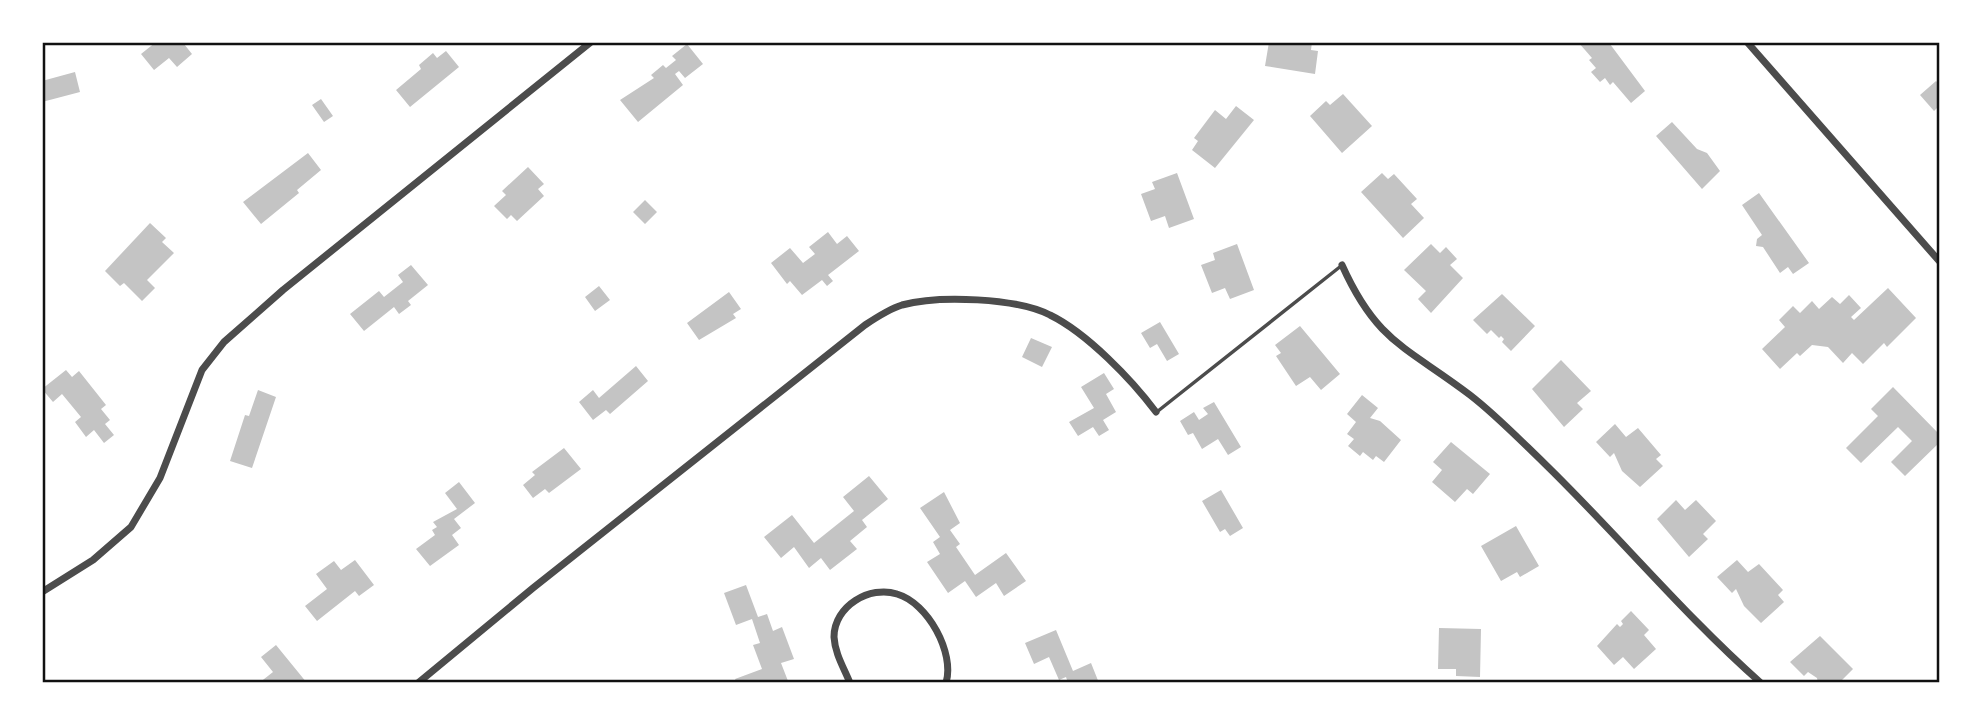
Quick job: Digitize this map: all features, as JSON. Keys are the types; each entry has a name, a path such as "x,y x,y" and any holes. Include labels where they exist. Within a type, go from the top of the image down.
{"street":[{"path":"42,592 93,561 131,527 160,478 202,370 224,342 283,290 591,42"},
{"path":"1747,42 1940,262"},
{"path":"1342,265 1353,290 1382,332 1473,398 1540,459 1761,683"},
{"path":"418,683 533,587 854,334 894,308 929,301 965,301 1016,305 1048,314 1078,335 1135,386 1156,412"},
{"path":"849,683 835,647 838,620 854,601 870,594 887,592 903,596 924,615 946,651 949,668 946,683"}],"lane":[{"path":"1156,412 1342,265"}],"building":[{"path":"156,42 186,42 184,44 192,54 177,67 169,58 154,70 141,54"},
{"path":"1269,42 1312,42 1311,50 1318,51 1315,74 1265,66"},
{"path":"1578,42 1610,44 1645,91 1631,103 1613,82 1610,85 1605,78 1600,82 1591,72 1596,68 1589,60 1592,58"},
{"path":"687,44 703,64 685,78 679,71 675,74 683,85 638,122 620,100 654,78 651,75 663,65 666,68 676,60 672,56"},
{"path":"446,51 459,67 410,107 396,90 421,69 419,65 433,53 437,58"},
{"path":"75,72 80,92 42,102 42,81"},
{"path":"1936,81 1940,85 1940,105 1934,111 1920,95"},
{"path":"1343,94 1372,126 1342,153 1310,116 1326,101 1330,105"},
{"path":"321,99 333,116 324,122 312,105"},
{"path":"1236,106 1254,120 1215,168 1192,150 1198,141 1194,138 1215,110 1226,119"},
{"path":"1672,122 1697,149 1707,153 1720,171 1702,189 1656,136"},
{"path":"308,153 321,170 297,190 299,193 261,224 243,202"},
{"path":"528,167 544,184 538,189 544,196 517,221 511,215 507,219 494,206 506,195 502,191"},
{"path":"1177,173 1194,219 1169,228 1165,216 1151,221 1141,194 1155,189 1152,182"},
{"path":"1382,173 1388,179 1394,174 1417,199 1411,204 1424,218 1403,238 1361,192"},
{"path":"1759,193 1809,263 1793,274 1788,267 1780,273 1763,247 1756,246 1757,239 1762,235 1742,205"},
{"path":"645,200 657,212 645,224 633,212"},
{"path":"150,223 166,238 162,242 174,253 147,280 155,288 142,301 124,283 120,286 105,271"},
{"path":"828,232 837,244 847,236 859,251 828,275 833,281 827,286 822,280 802,295 790,281 787,284 771,263 790,248 803,263 815,254 809,247"},
{"path":"1237,244 1254,290 1230,299 1225,288 1212,293 1201,265 1215,260 1213,253"},
{"path":"1431,244 1440,253 1446,247 1457,259 1450,265 1463,278 1431,313 1418,299 1426,291 1404,270"},
{"path":"411,265 428,285 408,301 411,305 399,314 394,307 364,331 350,314 379,291 384,297 403,282 398,275"},
{"path":"599,286 610,300 595,311 585,297"},
{"path":"1888,288 1916,318 1887,347 1884,343 1863,364 1852,353 1843,363 1828,347 1812,345 1800,356 1797,353 1780,369 1762,349 1785,327 1779,320 1793,306 1800,313 1812,301 1819,309 1832,297 1840,304 1849,295 1861,308 1851,317 1854,320"},
{"path":"729,292 741,309 733,314 736,318 699,340 687,323"},
{"path":"1502,294 1535,326 1511,351 1502,342 1504,339 1501,336 1499,338 1491,330 1487,334 1473,320"},
{"path":"1160,322 1179,354 1167,361 1157,344 1150,348 1141,333"},
{"path":"1300,326 1340,374 1321,390 1310,377 1296,386 1276,356 1281,353 1275,345"},
{"path":"1031,338 1052,347 1042,367 1022,357"},
{"path":"1561,360 1591,391 1577,403 1583,409 1564,427 1532,389"},
{"path":"636,366 648,381 610,414 606,410 593,420 579,402 593,390 599,398"},
{"path":"66,370 72,377 79,371 106,405 101,409 110,420 105,424 114,435 104,443 94,430 86,437 75,422 81,417 62,394 53,402 42,389"},
{"path":"1104,373 1114,389 1106,394 1116,412 1103,420 1109,430 1099,436 1093,427 1078,436 1069,422 1094,408 1081,387"},
{"path":"1893,387 1940,435 1940,442 1905,476 1891,462 1912,441 1898,427 1861,463 1846,448 1878,416 1871,409"},
{"path":"258,390 276,397 252,468 230,461 245,415 249,416"},
{"path":"1362,395 1378,408 1370,418 1380,421 1401,440 1384,462 1376,456 1373,460 1363,452 1360,456 1348,446 1354,439 1347,434 1356,422 1347,414"},
{"path":"1214,402 1241,447 1228,455 1218,439 1202,449 1193,433 1188,435 1180,421 1194,412 1199,420 1208,414 1203,408"},
{"path":"1615,424 1626,437 1638,428 1661,455 1656,459 1663,466 1640,487 1622,471 1614,453 1610,457 1596,442"},
{"path":"1451,442 1490,474 1473,494 1467,489 1455,502 1432,482 1442,470 1433,462"},
{"path":"564,448 581,469 549,493 545,489 533,498 523,485 535,475 532,472"},
{"path":"869,476 888,499 862,520 867,527 850,541 857,549 830,570 821,558 809,568 794,547 781,558 764,537 792,515 814,543 854,511 843,497"},
{"path":"459,482 475,503 454,519 461,528 452,535 459,545 430,566 416,549 435,535 432,530 437,527 433,522 457,509 445,493"},
{"path":"1221,490 1243,528 1230,536 1225,529 1220,532 1202,501"},
{"path":"944,492 960,523 950,530 960,544 956,547 975,575 1006,553 1026,581 1004,596 996,583 976,597 965,581 948,593 927,562 940,554 933,542 940,537 920,508"},
{"path":"1676,500 1685,510 1696,500 1716,521 1703,534 1708,539 1689,557 1657,519"},
{"path":"1516,526 1539,566 1520,577 1517,572 1501,581 1481,546"},
{"path":"355,560 374,585 359,596 355,591 317,621 305,606 327,589 316,574 334,561 341,570"},
{"path":"1737,560 1748,572 1759,564 1783,590 1778,595 1784,602 1761,623 1744,606 1736,589 1732,593 1717,577"},
{"path":"746,585 758,617 767,614 773,631 782,627 794,659 781,663 788,681 737,683 735,679 762,669 753,645 760,643 752,619 736,625 724,593"},
{"path":"1631,611 1649,630 1644,635 1656,649 1634,669 1623,657 1614,665 1597,646 1617,624 1620,627 1623,624 1621,621"},
{"path":"1439,628 1481,629 1480,677 1456,676 1456,669 1438,669"},
{"path":"1056,630 1073,671 1091,663 1099,683 1068,683 1066,677 1059,680 1049,657 1034,664 1025,643"},
{"path":"1820,636 1853,669 1839,683 1818,683 1817,678 1808,672 1804,676 1790,662"},
{"path":"276,645 307,683 259,683 273,672 261,657"}]}
